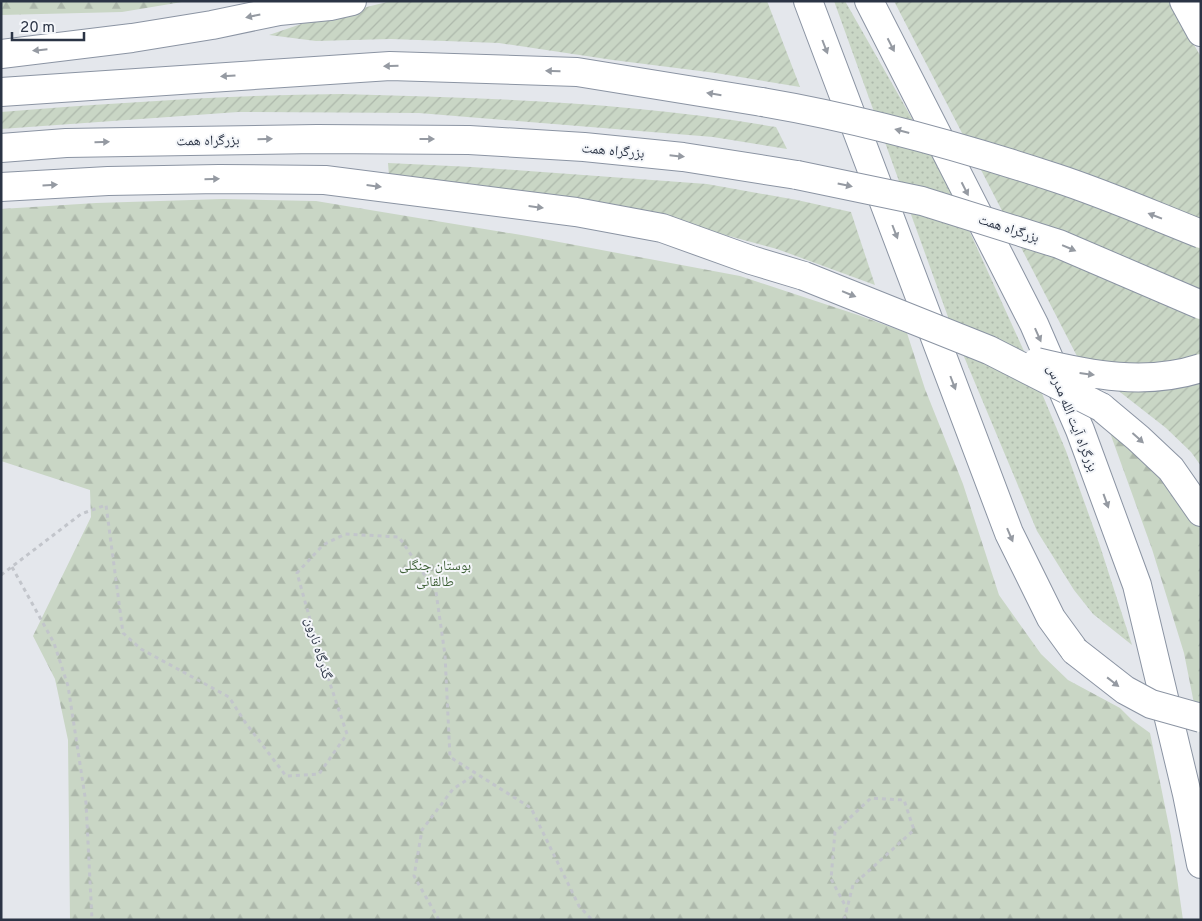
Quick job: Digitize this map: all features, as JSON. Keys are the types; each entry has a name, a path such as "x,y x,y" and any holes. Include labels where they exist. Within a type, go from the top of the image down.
{"highway":[{"path":"1,54 132,38 212,25 291,6 330,6 352,1"},
{"path":"808,1 1009,533 1051,618 1075,651 1125,690 1151,704 1201,718"},
{"name":"بزرگراه آیت الله مدرس","path":"869,1 1034,324 1080,430 1137,585 1187,794 1201,864"},
{"path":"1184,1 1201,32"},
{"path":"1,92 390,66 577,72 816,111 863,121 940,142 1057,178 1201,234"},
{"name":"بزرگراه همت","path":"1,148 66,143 190,140 317,138 469,140 584,147 683,157 798,175 922,201 1059,244 1201,305"},
{"path":"1,188 126,181 219,179 325,180 576,212 662,228 751,260 804,276 989,350 1101,407 1171,469 1201,512"},
{"path":"989,350 1079,373 1116,377 1153,378 1201,368"}],"path":[{"name":"گذرگاه نارون","path":"1,575 81,514 106,505 123,633 141,649 229,697 245,722 286,776 319,774 348,734 318,648 297,573 323,545 345,534 399,537 436,592 445,655 450,757 530,808 579,906 592,920"},
{"path":"12,567 54,643 68,686 86,803 92,920"},
{"path":"439,920 414,876 422,830 453,789 476,774"},
{"path":"844,920 847,910 853,885 914,830 904,800 871,798 835,832 832,878 847,910"}],"green space":[{"path":"1,1 188,1 122,12 1,15"},
{"path":"391,1 767,1 800,87 716,73 499,43 391,39 316,41 269,35 310,21"},
{"path":"834,1 845,1 943,173 1028,360 1066,451 1099,543 1132,645 1093,614 1074,590 1037,531 952,328"},
{"path":"894,1 1169,1 1201,57 1201,466 1191,452 1166,428 1079,360"},
{"path":"342,94 451,97 668,112 776,127 787,149 713,137 419,113 238,112 1,129 1,112 172,100"},
{"path":"388,163 472,167 707,184 851,212 875,285 777,249 703,229 389,176"},
{"name":"بوستان جنگلی طالقانی","path":"223,199 316,201 527,236 740,276 907,333 925,389 963,484 999,595 1041,654 1068,680 1120,708 1132,720 1150,733 1171,836 1183,920 70,920 68,740 55,679 33,636 91,517 90,490 1,461 1,209 96,203"},
{"path":"1109,430 1130,443 1194,514 1201,525 1201,739 1184,653 1152,549"}]}
